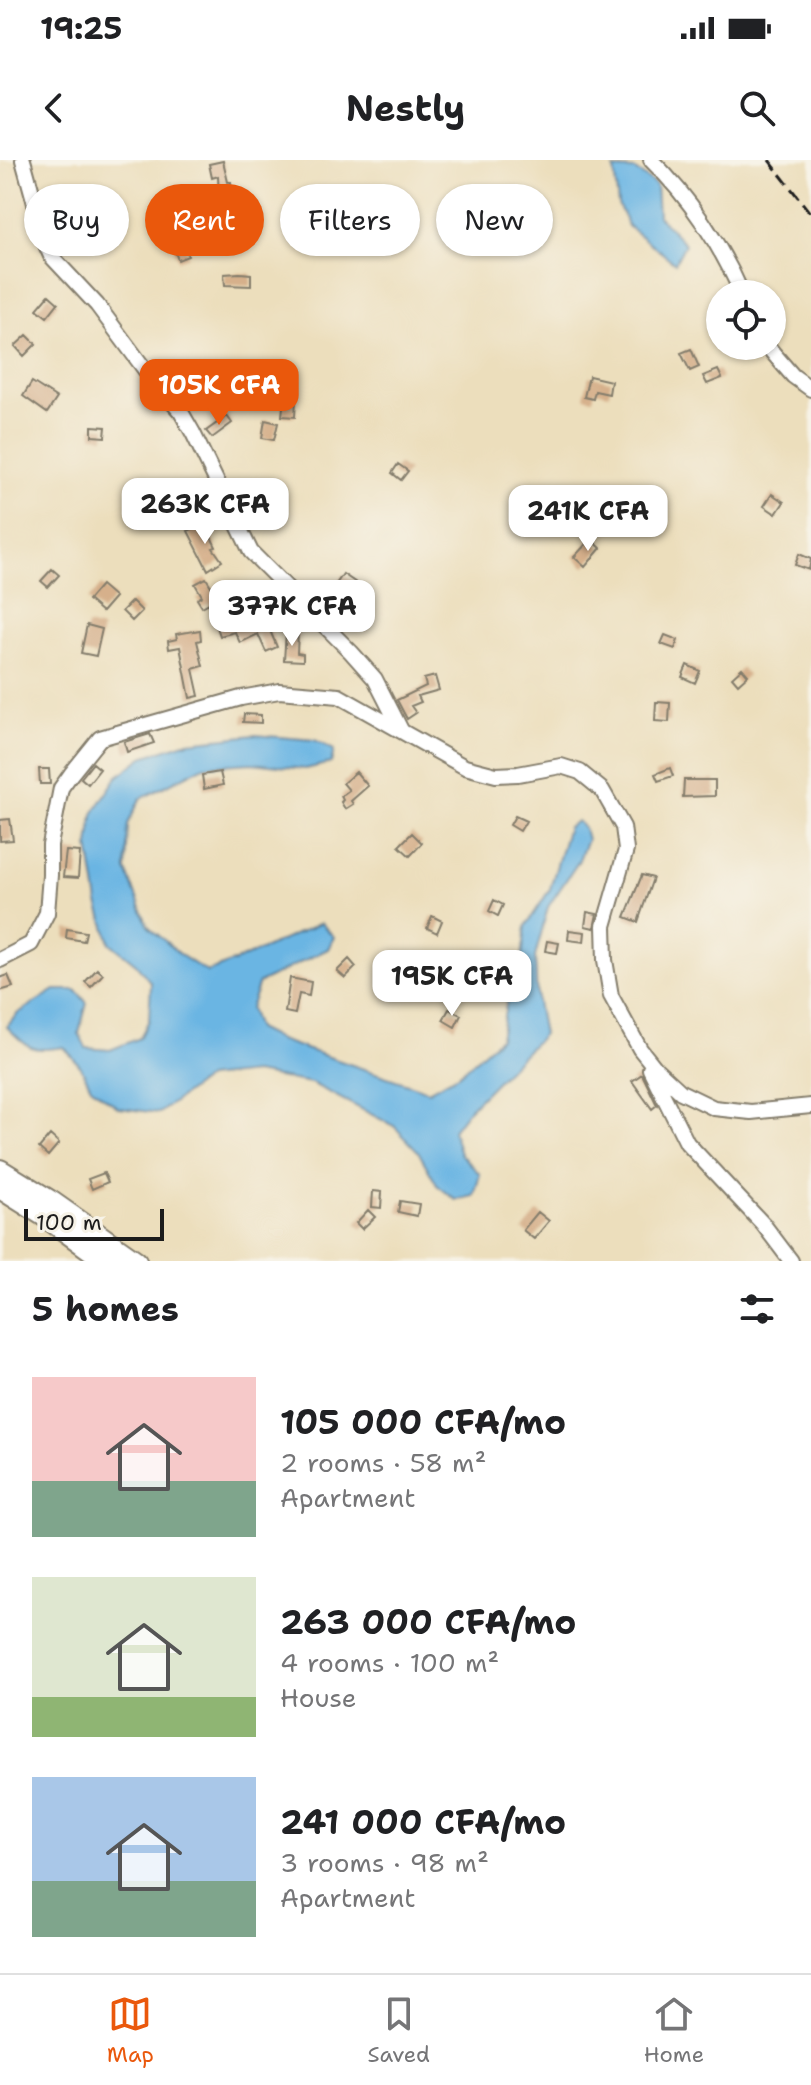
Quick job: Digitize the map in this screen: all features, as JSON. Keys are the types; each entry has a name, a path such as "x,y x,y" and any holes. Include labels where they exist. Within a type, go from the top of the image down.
{"highway":[{"path":"0,1170 136,1261"},
{"path":"0,1188 106,1261"}],"street":[{"path":"23,160 51,256 97,305 181,412 251,552 375,679 402,730"},
{"path":"651,160 671,179 692,208 736,280"},
{"path":"779,360 793,376 811,389"},
{"path":"0,960 31,944 47,913 50,845 61,788 100,738 241,698 279,691 339,696 465,767 496,775 561,766 580,772 602,790 623,827 626,850 604,926 611,996 687,1143 763,1224 791,1261"},
{"path":"640,1049 681,1092 714,1108 751,1112 811,1106"}],"water":[{"path":"614,169 635,170 656,185 658,216 685,244 675,263 628,226 618,204"},
{"path":"255,735 315,740 334,750 331,763 305,769 252,763 204,766 140,799 128,824 126,870 148,926 182,956 207,972 321,923 334,937 328,949 259,983 250,1008 257,1029 279,1040 428,1091 458,1075 500,1038 512,973 522,958 526,926 550,889 568,827 577,821 584,828 587,840 578,862 548,907 535,957 537,1002 543,1034 469,1109 453,1130 460,1154 480,1174 474,1196 456,1200 437,1185 418,1151 394,1126 311,1083 254,1073 207,1078 159,1113 119,1108 91,1087 81,1067 64,1047 32,1048 7,1027 17,1014 55,990 76,990 87,1003 79,1033 86,1048 110,1050 140,1038 149,1020 151,983 136,964 110,943 98,903 89,846 93,814 117,777 143,757 188,742"}],"building":[{"path":"223,161 231,184 218,184 218,176 212,178 209,164"},
{"path":"224,274 251,274 251,286 225,285"},
{"path":"49,295 58,303 47,317 37,309"},
{"path":"27,335 36,344 24,356 15,346"},
{"path":"691,349 699,367 690,371 681,353"},
{"path":"259,366 275,377 268,388 252,377"},
{"path":"718,370 722,378 707,384 703,376"},
{"path":"228,376 238,390 227,398 218,384"},
{"path":"589,376 611,381 609,394 595,391 593,399 584,397"},
{"path":"32,382 57,398 47,413 23,396"},
{"path":"284,398 296,399 295,417 282,416"},
{"path":"227,416 232,423 212,438 206,431"},
{"path":"265,420 278,423 274,440 262,438"},
{"path":"92,426 106,427 105,437 92,436"},
{"path":"398,464 408,471 401,480 392,473"},
{"path":"772,494 784,502 776,514 764,506"},
{"path":"204,523 216,547 213,548 222,561 208,570 188,531"},
{"path":"591,539 601,548 585,567 574,557"},
{"path":"799,554 811,559 809,570 795,565"},
{"path":"52,569 59,575 48,587 41,581"},
{"path":"343,574 362,587 353,599 334,587"},
{"path":"206,578 214,591 220,587 227,598 234,596 241,624 263,614 277,647 266,652 258,634 240,643 235,632 220,636 209,603 202,607 197,599 202,596 195,584"},
{"path":"101,585 115,597 102,612 88,600"},
{"path":"132,601 142,611 132,621 122,611"},
{"path":"87,625 102,629 96,656 81,653"},
{"path":"200,630 201,640 197,641 203,666 193,669 199,696 190,698 180,647 169,649 168,641 177,639 176,634"},
{"path":"286,632 298,632 297,653 303,654 303,661 284,660"},
{"path":"665,635 678,640 675,649 661,644"},
{"path":"687,665 700,671 695,683 682,677"},
{"path":"742,668 748,675 738,684 732,677"},
{"path":"435,676 439,690 418,696 421,702 411,706 416,713 407,719 397,700 426,686 424,679"},
{"path":"656,702 670,703 669,722 655,721"},
{"path":"244,714 261,715 261,723 243,722"},
{"path":"150,734 154,743 127,752 124,742"},
{"path":"93,763 100,769 88,784 81,778"},
{"path":"670,768 673,776 658,781 655,774"},
{"path":"39,769 49,769 50,784 40,784"},
{"path":"220,772 223,785 204,789 202,775"},
{"path":"356,772 368,786 345,809 341,796 349,790 343,783"},
{"path":"684,780 715,780 715,796 683,797"},
{"path":"515,816 526,821 520,831 510,825"},
{"path":"10,819 13,840 0,841 0,820"},
{"path":"412,833 422,843 410,856 399,846"},
{"path":"66,851 80,852 78,878 63,877"},
{"path":"642,875 653,878 638,922 625,917"},
{"path":"494,900 503,905 498,916 489,911"},
{"path":"587,912 597,914 594,928 585,926"},
{"path":"432,916 442,921 437,933 427,928"},
{"path":"67,929 86,932 84,941 66,938"},
{"path":"569,930 585,932 584,942 568,940"},
{"path":"547,941 559,943 557,953 545,951"},
{"path":"417,957 438,965 432,982 411,974"},
{"path":"349,959 356,967 345,978 337,971"},
{"path":"97,969 103,974 91,987 85,982"},
{"path":"8,975 13,987 0,991 0,978"},
{"path":"290,978 311,982 309,996 299,994 295,1014 285,1012"},
{"path":"449,1009 461,1015 455,1027 443,1020"},
{"path":"642,1074 657,1105 652,1109 632,1081"},
{"path":"50,1135 59,1143 48,1156 39,1148"},
{"path":"104,1173 108,1182 92,1189 88,1179"},
{"path":"373,1191 382,1192 381,1208 372,1207"},
{"path":"400,1201 419,1204 417,1216 398,1212"},
{"path":"368,1210 375,1217 362,1229 356,1223"},
{"path":"538,1212 549,1221 534,1239 523,1230"}],"railway":[{"path":"769,160 811,214"}]}
